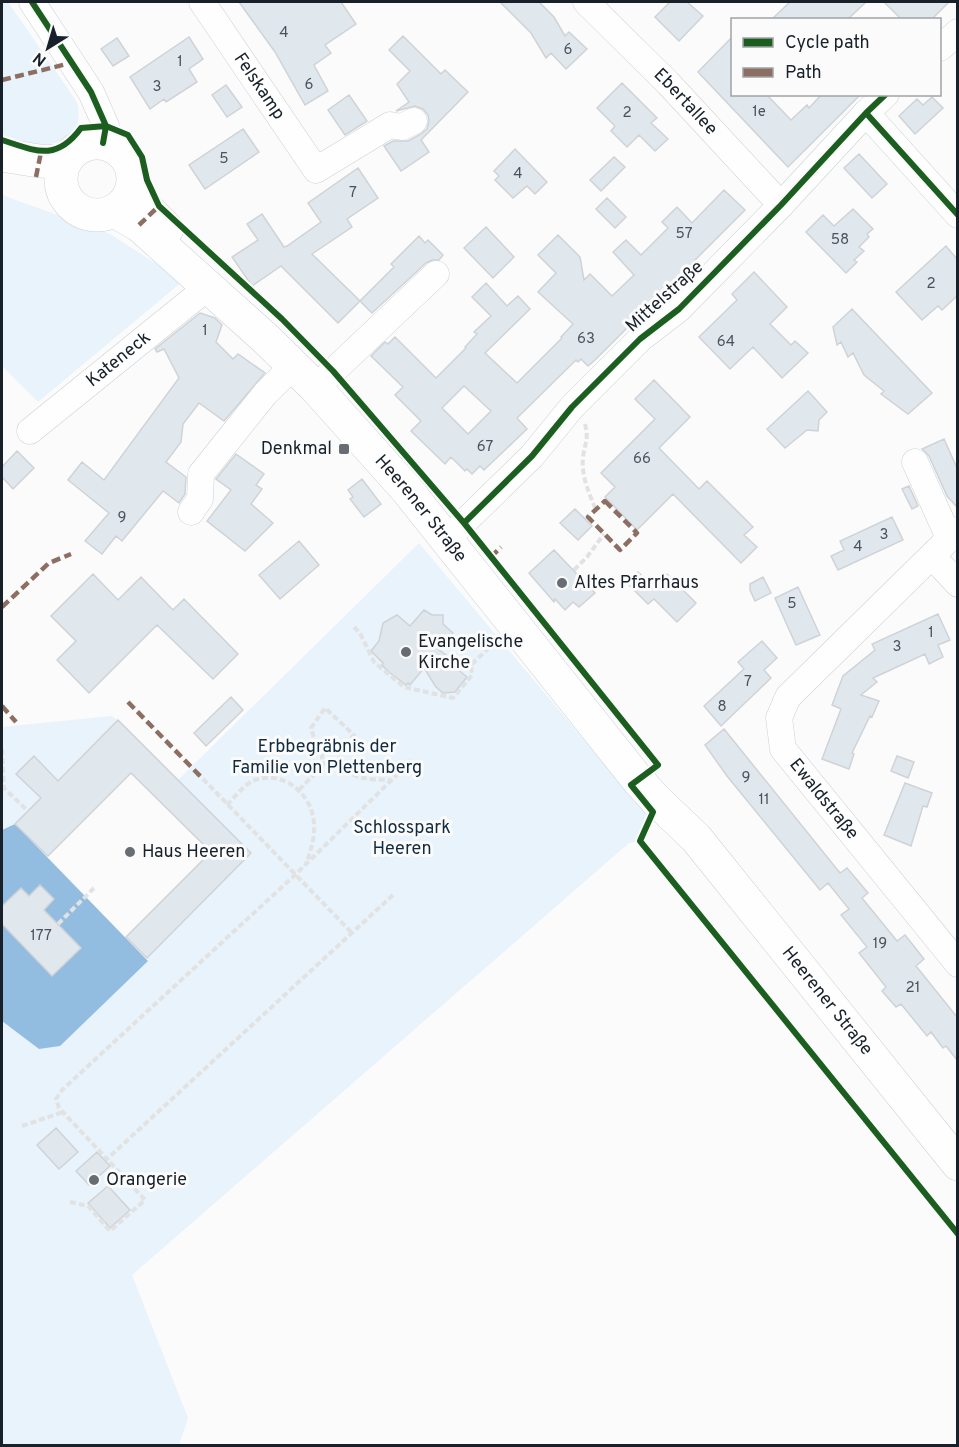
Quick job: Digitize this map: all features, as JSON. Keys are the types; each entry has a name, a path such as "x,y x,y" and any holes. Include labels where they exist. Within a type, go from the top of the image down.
{"main road":[{"path":"103,143 85,144 69,154 63,175 65,197 72,206 92,215 104,215 124,199"},
{"name":"Heerener Straße","path":"103,143 124,154 130,164 133,175 124,199"},
{"path":"2,155 39,162 63,175"},
{"path":"2,171 36,177 63,175"},
{"name":"Heerener Straße","path":"124,199 139,225 293,366 452,535 669,791 696,838"},
{"name":"Heerener Straße","path":"124,199 140,200 151,214 275,325 327,377 400,458 513,624 638,780 696,838 957,1164"}],"street":[{"path":"32,2 91,92 106,126 103,143"},
{"name":"Felskamp","path":"202,2 316,170 390,125 402,127 414,121"},
{"name":"Ebertallee","path":"586,2 668,83 781,205"},
{"path":"941,46 957,32"},
{"name":"Mittelstraße","path":"452,535 532,456 572,406 640,339 679,309 884,96"},
{"path":"866,113 957,215"},
{"path":"327,377 436,274"},
{"name":"Kateneck","path":"30,431 208,287"},
{"path":"191,512 200,499 201,474 265,394 293,366"},
{"path":"915,462 946,541 957,584"},
{"name":"Ewaldstraße","path":"946,541 788,698 779,718 783,749 957,964"}],"path":[{"path":"572,406 583,418 589,437 583,458 585,482 596,510"},
{"path":"574,570 604,534"},
{"path":"354,627 360,633 374,662 404,687 453,698 472,675 471,665 513,624"},
{"path":"325,764 322,757 323,752 316,744 310,728 325,708 354,735 339,750"},
{"path":"323,752 330,747 339,750"},
{"path":"2,749 4,788 28,811"},
{"path":"325,764 332,766 338,764 341,758 339,750"},
{"path":"70,1202 88,1206 110,1231 145,1200 63,1112 57,1099 62,1090 295,875 412,760"},
{"path":"299,790 325,764"},
{"path":"338,764 349,774 358,778 391,780"},
{"path":"227,805 255,780 273,778 284,780 299,790 314,820 314,837 306,864"},
{"path":"203,779 351,933"},
{"path":"58,924 94,888"},
{"path":"107,1159 393,895"},
{"path":"22,1126 63,1112"}],"green space":[{"path":"2,2 8,2 77,102 78,119 75,131 66,139 42,144 2,136"},
{"path":"2,195 110,234 183,281 38,402 2,366"},
{"name":"Schlosspark Heeren","path":"419,543 625,789 653,812 640,841 629,843 132,1275 188,1418 179,1445 2,1445 2,1021 39,1049 148,961 147,958 251,853 178,780","holes":["423,610 434,619 441,615 443,620 440,624 448,631 451,630 437,648 457,663 456,668 467,677 456,691 453,689 450,693 443,693 436,682 420,668 410,684 382,665 382,628 390,622 388,620 401,618 412,627"]},
{"path":"111,716 118,720 15,824 2,830 2,727"}],"water":[{"path":"15,824 148,961 60,1046 39,1049 2,1021 2,830"}],"building":[{"path":"239,2 341,2 356,24 325,45 331,53 314,65 328,91 305,105 275,52"},
{"path":"500,2 539,2 554,17 565,36 569,32 587,49 566,69 551,53 546,58 531,33"},
{"path":"670,2 687,2 703,16 679,41 655,17"},
{"path":"790,2 866,2 849,18 773,18"},
{"path":"884,2 949,2 933,18 900,18"},
{"path":"403,36 441,74 445,70 468,92 421,140 429,152 401,171 384,146 393,141 408,141 421,134 427,129 429,121 423,109 415,106 396,111 409,102 397,84 410,71 389,50"},
{"path":"189,37 203,59 189,69 197,82 166,102 164,99 150,109 130,77"},
{"path":"117,38 129,56 113,66 101,49"},
{"path":"731,38 731,96 768,96 791,120 807,105 809,108 820,96 859,96 788,167 698,72"},
{"path":"622,83 657,118 651,123 668,139 655,151 639,135 627,147 611,131 615,126 597,108"},
{"path":"226,85 242,107 227,117 212,95"},
{"path":"349,95 367,121 345,135 328,110"},
{"path":"932,97 943,108 915,134 899,116 917,99 923,105"},
{"path":"243,129 259,152 205,189 189,165"},
{"path":"515,149 547,182 535,194 527,186 513,198 495,180 499,176 494,171"},
{"path":"859,154 887,184 872,198 844,168"},
{"path":"614,157 625,167 601,191 590,180"},
{"path":"358,168 378,198 347,219 352,227 312,254 360,301 338,323 281,266 252,286 232,257 258,240 247,224 262,214 284,247 287,246 321,222 308,203"},
{"path":"724,190 745,210 595,360 588,366 581,359 578,362 576,360 517,418 527,429 484,470 480,466 472,474 467,469 465,471 451,457 445,464 411,431 421,421 395,395 403,387 371,356 385,342 388,344 395,337 436,378 466,348 477,334 474,332 491,316 472,297 486,283 507,306 518,296 530,309 485,353 517,383 573,324 538,292 556,273 538,255 558,235 580,257 584,280 590,274 612,296 634,275 613,252 626,240 641,255 668,228 662,222 677,207 692,223","holes":["464,386 491,411 468,434 442,408"]},
{"path":"607,198 626,217 615,228 596,209"},
{"path":"853,209 873,229 859,247 864,251 854,260 857,262 846,273 806,232 823,215 834,226"},
{"path":"486,227 514,257 493,278 464,248"},
{"path":"419,236 425,243 428,240 443,255 439,260 426,263 372,313 360,301 394,267 391,264"},
{"path":"946,246 957,259 957,296 942,310 938,306 922,320 896,292"},
{"path":"754,272 787,307 770,324 791,345 795,341 808,353 782,378 753,347 730,369 699,337 737,300 732,294"},
{"path":"852,309 932,393 908,414 881,394 884,391 864,375 853,353 848,357 841,342 837,345 833,327"},
{"path":"200,313 215,318 222,325 216,342 233,359 238,354 265,373 224,421 199,403 183,424 181,442 166,462 186,477 185,494 179,503 163,491 122,541 116,536 102,554 85,541 109,513 68,480 82,462 104,480 179,378 164,349 157,352 155,349"},
{"path":"654,380 690,417 659,448 699,489 707,481 753,527 744,535 757,547 741,563 673,494 637,530 605,497 615,487 601,473 655,419 635,399"},
{"path":"808,391 827,412 819,420 818,431 807,430 785,448 767,429"},
{"path":"944,439 957,468 957,507 947,496 929,456 922,449"},
{"path":"17,451 34,468 13,489 2,477 2,467"},
{"path":"236,454 264,474 256,485 262,489 251,504 273,523 245,551 207,521 231,490 216,479"},
{"path":"362,479 381,504 364,517 350,499 353,497 348,490"},
{"path":"909,486 918,506 912,509 902,489"},
{"path":"575,509 592,526 578,540 560,523"},
{"path":"892,517 903,540 838,570 831,556 844,550 840,541"},
{"path":"299,541 319,565 280,599 259,575"},
{"name":"Altes Pfarrhaus","path":"554,550 595,593 579,607 573,602 565,610 555,599 554,602 529,573"},
{"path":"638,572 654,587 667,574 696,603 677,622 654,599 648,604 627,583"},
{"path":"93,574 118,600 141,577 173,610 184,599 238,654 213,679 157,625 89,693 57,660 76,641 51,616"},
{"path":"763,577 771,593 755,601 750,584"},
{"path":"798,587 820,635 796,645 775,598"},
{"name":"Evangelische Kirche","path":"424,610 432,615 443,615 443,624 453,633 438,649 457,663 456,668 467,677 455,692 443,693 436,687 424,668 410,685 408,683 406,685 389,672 371,651 379,641 383,623 397,615 410,626"},
{"path":"938,614 950,640 938,645 943,657 929,664 925,654 873,678 877,682 861,695 879,701 852,753 854,754 849,769 822,759 841,709 832,705 843,676 875,650 872,644"},
{"path":"762,641 777,658 764,670 771,678 721,726 704,706 744,669 738,662"},
{"path":"231,697 243,710 206,746 194,733"},
{"path":"118,720 251,853 147,958 126,937 211,852 131,773 48,856 15,824 41,798 16,774 34,756 58,781"},
{"path":"724,729 840,873 847,868 868,893 862,898 897,941 905,935 924,959 916,966 957,1017 957,1060 946,1046 943,1048 931,1032 927,1036 901,1004 896,1007 882,991 886,987 859,953 867,947 841,915 849,909 828,883 820,890 727,776 705,745"},
{"path":"897,756 914,762 908,778 891,771"},
{"path":"905,783 932,793 927,807 923,806 911,846 884,835"},
{"path":"40,885 54,899 44,910 81,948 52,976 2,924 2,906 21,888 29,896"},
{"path":"56,1128 78,1152 59,1169 37,1145"},
{"path":"97,1152 110,1166 89,1185 76,1171"},
{"path":"108,1186 130,1210 110,1228 88,1203"}],"marked path":[{"path":"2,80 71,63"},
{"path":"36,177 41,152"},
{"path":"139,225 159,206"},
{"path":"605,501 637,533 620,550 588,517 605,501"},
{"path":"491,557 501,547"},
{"path":"2,607 49,563 71,554"},
{"path":"128,702 203,779"},
{"path":"2,706 16,722"}],"cycle path":[{"path":"32,2 91,92 106,126 103,143"},
{"path":"464,523 532,456 572,407 640,339 679,309 884,96"},
{"path":"866,113 958,215"},
{"path":"2,140 25,148 45,151 63,146 81,128 106,126 128,135 142,157 147,180 159,206 282,319 333,371 464,523 658,765 631,785 653,812 640,841 958,1234"}],"place":[{"name":"Denkmal","path":"344,449"},
{"name":"Altes Pfarrhaus","path":"562,583"},
{"name":"Evangelische Kirche","path":"406,652"},
{"name":"Haus Heeren","path":"130,852"},
{"name":"Orangerie","path":"94,1180"}],"park label":[{"name":"Erbbegräbnis der Familie von Plettenberg","path":"327,757"}]}
